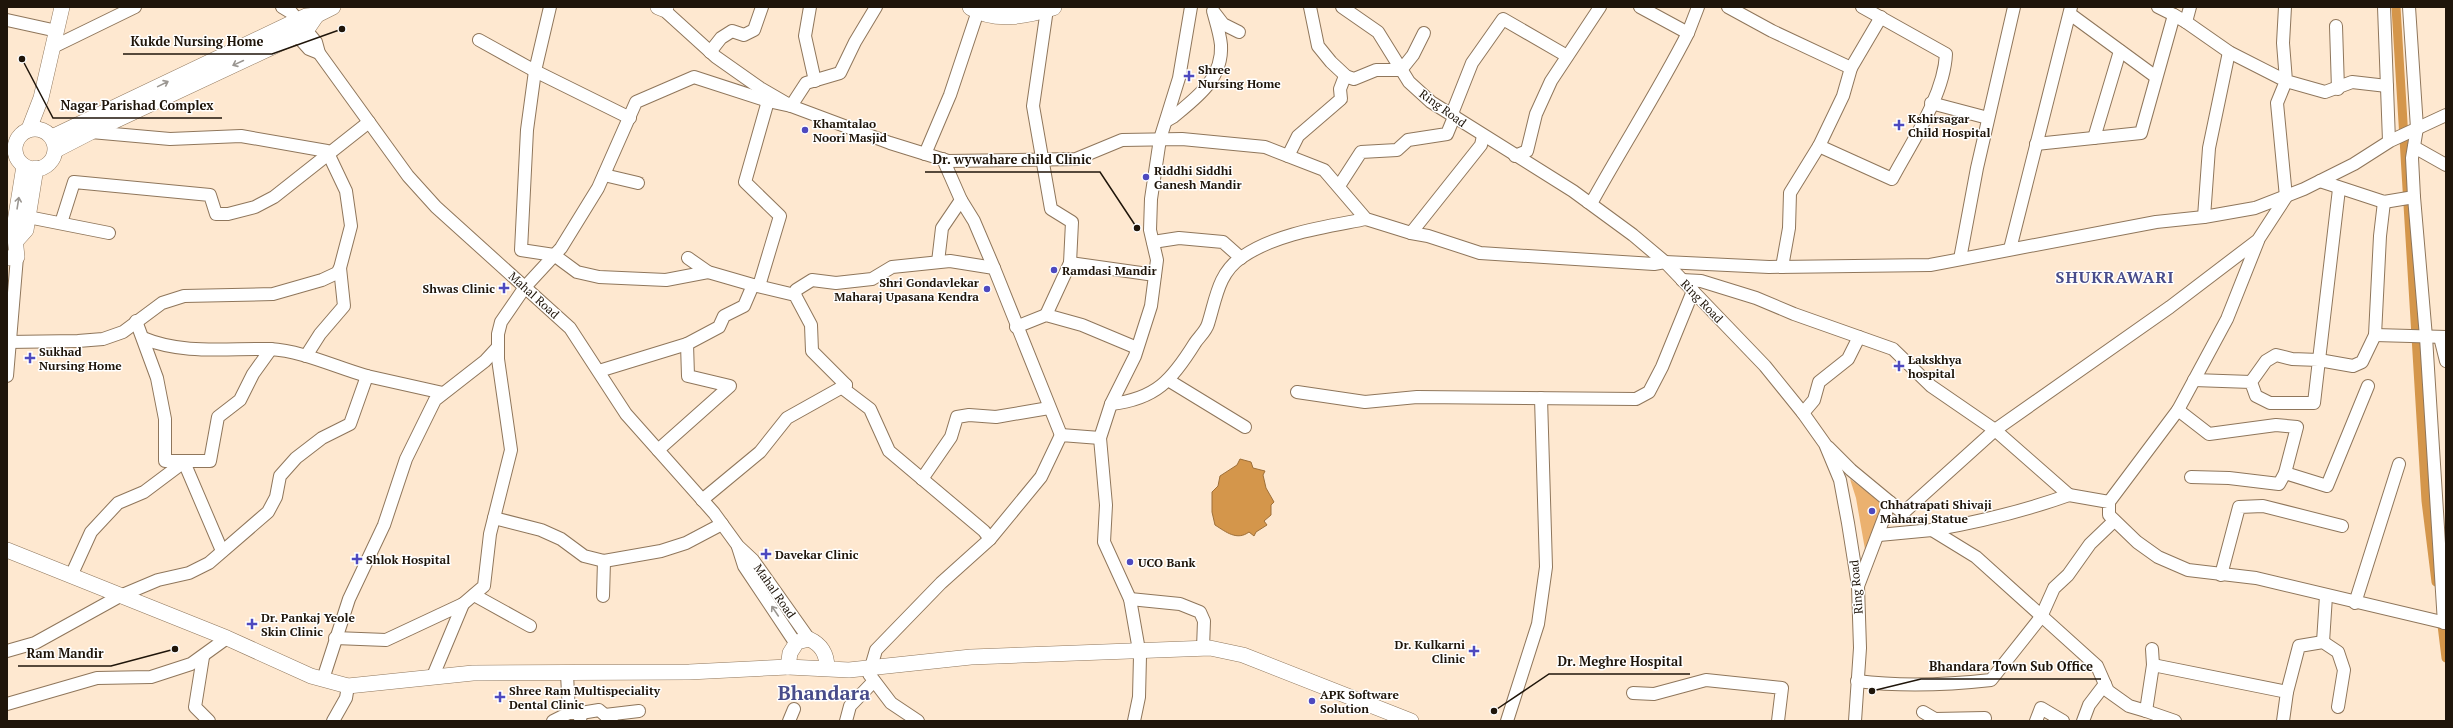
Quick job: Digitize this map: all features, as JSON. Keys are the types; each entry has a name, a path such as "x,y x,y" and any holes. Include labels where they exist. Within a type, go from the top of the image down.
{"highway":[{"path":"974,9 1005,16 1025,15 1050,8"}],"main road":[{"path":"30,167 46,167 54,159 46,137 41,98 62,7"},
{"path":"12,257 17,240 26,230 30,167 11,145 46,137 91,132 297,28 333,7"},
{"path":"46,137 297,28"},
{"path":"17,240 14,228 30,167"},
{"path":"7,550 227,638 311,676 348,686 473,673 568,674 689,672 788,667 827,668 872,674 971,658 1203,648 1243,655 1411,721"},
{"path":"788,667 790,654 803,641 817,643 826,656 827,668"}],"street":[{"path":"53,47 135,7"},
{"path":"550,7 535,71 527,130 520,243 521,250 554,256 578,272 600,277 666,280 708,272"},
{"path":"710,52 721,38 732,31 744,35 754,30 762,7"},
{"path":"810,7 805,36 815,80"},
{"path":"791,106 806,83 840,73 855,42 876,7"},
{"path":"1134,721 1138,697 1139,651 1130,599 1104,542 1106,505 1100,438 1111,404 1123,383 1137,348 1151,306 1157,260 1150,230 1151,199 1160,139 1179,78 1191,7"},
{"path":"1310,7 1318,46 1331,62 1346,76 1354,79 1376,70 1401,70 1414,55 1424,33"},
{"name":"Ring Road","path":"1342,7 1378,32 1409,82 1431,102 1588,202 1665,262 1765,366 1825,444 1840,480 1858,586 1860,648 1855,721"},
{"path":"1515,156 1527,151 1536,114 1551,81 1600,7"},
{"path":"1640,7 1688,33"},
{"path":"1588,202 1593,200 1662,84 1688,33 1698,7"},
{"path":"1728,7 1772,31 1851,68"},
{"path":"1818,146 1892,179 1931,103 1945,69 1946,54 1862,7"},
{"path":"1960,259 1988,118 2000,76 2014,7"},
{"path":"2158,7 2186,22 2229,52 2286,81 2325,92 2338,89 2352,82 2386,86"},
{"path":"2186,22 2190,7"},
{"path":"2284,7 2283,43 2286,81 2277,103 2286,197 2258,240 2227,319 2178,410 2108,502 2109,515 2137,542 2158,557 2188,570 2256,578 2355,603 2445,623 2426,337 2414,197 2414,147 2416,128 2408,7"},
{"path":"2384,7 2386,86 2390,141"},
{"name":"Mahal Road","path":"282,8 284,18 316,42 319,53 408,176 436,207 570,328 626,414 722,524 738,546 744,566 803,641"},
{"path":"662,8 710,52 760,88 791,106"},
{"path":"1046,315 1070,263 1072,222 1051,209 1041,161 1033,106 1050,8"},
{"path":"925,154 950,95 974,9"},
{"path":"1166,121 1189,104 1212,83 1219,66 1221,45 1209,9"},
{"path":"1209,9 1223,24 1240,32"},
{"path":"2010,249 2071,10 2156,77"},
{"path":"2036,144 2141,133 2174,15"},
{"path":"1782,266 1789,228 1790,193 1818,146 1843,96 1851,68 1881,17"},
{"path":"1339,186 1361,152 1397,150 1408,140 1447,134 1454,117 1453,110 1472,63 1503,19 1567,56"},
{"path":"7,20 57,30"},
{"path":"2336,26 2338,89"},
{"path":"479,40 535,71 630,118"},
{"path":"2094,138 2120,50"},
{"path":"2204,217 2209,148 2229,52"},
{"path":"1288,156 1298,136 1341,100 1340,89 1346,76"},
{"path":"335,638 386,640 463,604 484,586 490,534 511,450 497,348 501,322 525,287 561,248 604,175 636,102 694,77 768,101 791,106 925,154 943,159 1041,161 1076,159 1122,140 1182,139 1265,147 1324,170 1366,219"},
{"path":"599,371 686,344 720,327 724,316 744,306 756,285 780,216 744,182 768,101"},
{"path":"1931,103 1988,118"},
{"path":"1111,404 1130,402 1155,392 1177,372 1208,326 1220,280 1241,258 1269,244 1304,232 1366,219 1411,233 1428,236 1480,253 1654,264 1665,262 1782,266 1930,265 2156,222 2204,217 2255,208 2286,197 2320,181 2354,164 2390,141 2446,115"},
{"path":"61,222 74,182 210,195 216,214 228,214 255,207 274,197 369,122"},
{"path":"9,342 78,342 103,339 123,332 162,303 184,296 273,294 322,280 337,274 340,268 351,226 346,191 327,151 241,136 170,139 91,132"},
{"path":"1411,233 1481,145 1483,136"},
{"path":"2414,147 2446,166"},
{"path":"846,721 850,706 872,674 876,650 941,583 990,539 1041,477 1061,435 974,221 961,200 943,159"},
{"path":"604,175 638,183"},
{"path":"2320,181 2339,189 2384,202 2414,197"},
{"path":"2251,382 2256,396 2270,403 2314,403 2339,189"},
{"path":"938,262 942,228 961,200"},
{"path":"2251,382 2266,361 2276,355 2292,359 2319,360 2353,366 2362,362 2375,335 2380,236 2384,202"},
{"path":"28,217 61,222 109,233"},
{"path":"1153,242 1179,238 1223,242 1241,258"},
{"path":"1825,444 1851,470 1903,513 1995,430 2170,307 2258,240"},
{"path":"7,376 12,257"},
{"path":"688,258 708,272 795,295"},
{"path":"990,539 984,531 889,451 870,409 845,390 846,385 812,350 811,325 795,295 796,290 812,280 836,283 872,279 892,267 950,261 994,268"},
{"path":"1070,263 1155,276"},
{"path":"306,356 320,334 344,306 340,268"},
{"path":"1682,280 1701,281 1756,298 1894,349 1931,386 1995,430 2069,495"},
{"path":"1297,392 1365,402 1418,397 1636,399 1648,392 1662,367 1693,291"},
{"path":"1016,327 1046,315 1082,325 1137,348"},
{"path":"136,322 158,378 166,419 165,461 210,461 218,417 240,400 253,374 271,350"},
{"path":"2375,335 2443,337 2446,361"},
{"path":"1803,414 1814,400 1819,382 1848,359 1859,337"},
{"path":"143,338 191,349 271,350 306,356 367,376 443,393"},
{"path":"658,450 730,386 688,376 686,344"},
{"path":"323,679 335,638 349,599 384,524 406,459 435,400 485,361 497,348"},
{"path":"7,652 35,643 120,596 158,580 189,573 209,563 222,550 268,512 276,497 280,476 296,458 322,438 350,424 367,376"},
{"path":"1168,380 1245,427"},
{"path":"2194,380 2251,382"},
{"path":"702,500 760,452 786,418 846,385"},
{"path":"2285,473 2327,486 2368,386"},
{"path":"1507,721 1538,624 1546,567 1541,398"},
{"path":"922,479 951,437 957,417 969,415 996,417 1049,408"},
{"path":"2178,410 2209,434 2276,425 2297,427 2285,473 2279,484 2229,478 2192,477"},
{"path":"1061,435 1100,438"},
{"path":"184,462 222,550"},
{"path":"71,576 91,532 118,503 144,492 184,462"},
{"path":"2355,603 2399,464"},
{"path":"1879,535 1932,530 1974,523 2034,508 2069,495 2108,502"},
{"path":"1858,586 1879,535 1890,502"},
{"path":"2221,575 2239,507 2263,506 2342,526"},
{"path":"494,518 541,530 561,539 584,556 604,561 661,551 686,543 722,524"},
{"path":"1857,681 1893,686 1934,685 1992,680 2041,617 2054,588 2068,575 2090,544 2114,521"},
{"path":"1932,530 1976,557 2096,666 2108,691 2129,706 2175,721"},
{"path":"603,596 604,561"},
{"path":"474,595 530,626"},
{"path":"2323,642 2326,596"},
{"path":"1130,599 1180,604 1200,612 1204,621 1203,648"},
{"path":"434,676 463,604"},
{"path":"7,704 96,678 151,676 191,664 203,657 227,638"},
{"path":"2283,721 2287,692 2299,646 2323,642 2338,652 2344,670 2338,707"},
{"path":"2146,711 2153,665 2152,649"},
{"path":"203,657 195,707 209,721"},
{"path":"2153,665 2287,692"},
{"path":"568,674 577,716"},
{"path":"872,674 891,703 918,721"},
{"path":"1633,692 1654,694 1706,680 1782,688 1778,721"},
{"path":"2083,721 2090,705 2105,684"},
{"path":"333,721 346,698 348,686"},
{"path":"2036,721 2041,708 2063,721"},
{"path":"789,721 794,709"},
{"path":"553,721 600,710 608,718 639,711"},
{"path":"1923,712 1935,719 1984,718 1984,721"}],"shaded area":[{"path":"1240,459 1251,462 1253,468 1265,471 1263,475 1266,488 1274,502 1271,505 1271,515 1264,521 1267,525 1256,532 1254,536 1249,532 1245,535 1236,536 1223,530 1215,525 1212,512 1212,492 1218,486 1220,476 1237,465"},
{"path":"1850,479 1885,505 1866,555 1856,498"}],"waterway":[{"path":"2396,7 2426,501 2436,582"},
{"path":"2441,617 2446,658"}],"place":[{"name":"Kukde Nursing Home","path":"342,29"},
{"name":"Nagar Parishad Complex","path":"22,59"},
{"name":"Shree Nursing Home","path":"1189,76"},
{"name":"Kshirsagar Child Hospital","path":"1899,125"},
{"name":"Khamtalao Noori Masjid","path":"805,130"},
{"name":"Riddhi Siddhi Ganesh Mandir","path":"1146,177"},
{"name":"Dr. wywahare child Clinic","path":"1137,228"},
{"name":"Ramdasi Mandir","path":"1054,270"},
{"name":"Shwas Clinic","path":"504,288"},
{"name":"Shri Gondavlekar Maharaj Upasana Kendra","path":"987,289"},
{"name":"Sukhad Nursing Home","path":"30,358"},
{"name":"Lakskhya hospital","path":"1899,366"},
{"name":"Chhatrapati Shivaji Maharaj Statue","path":"1872,511"},
{"name":"Davekar Clinic","path":"766,554"},
{"name":"Shlok Hospital","path":"357,559"},
{"name":"UCO Bank","path":"1130,562"},
{"name":"Dr. Pankaj Yeole Skin Clinic","path":"252,624"},
{"name":"Ram Mandir","path":"175,649"},
{"name":"Dr. Kulkarni Clinic","path":"1474,651"},
{"name":"Bhandara Town Sub Office","path":"1872,691"},
{"name":"Shree Ram Multispeciality Dental Clinic","path":"500,697"},
{"name":"APK Software Solution","path":"1312,701"},
{"name":"Dr. Meghre Hospital","path":"1494,711"}],"district":[{"name":"SHUKRAWARI","path":"2115,277"},
{"name":"Bhandara","path":"824,692"}]}
